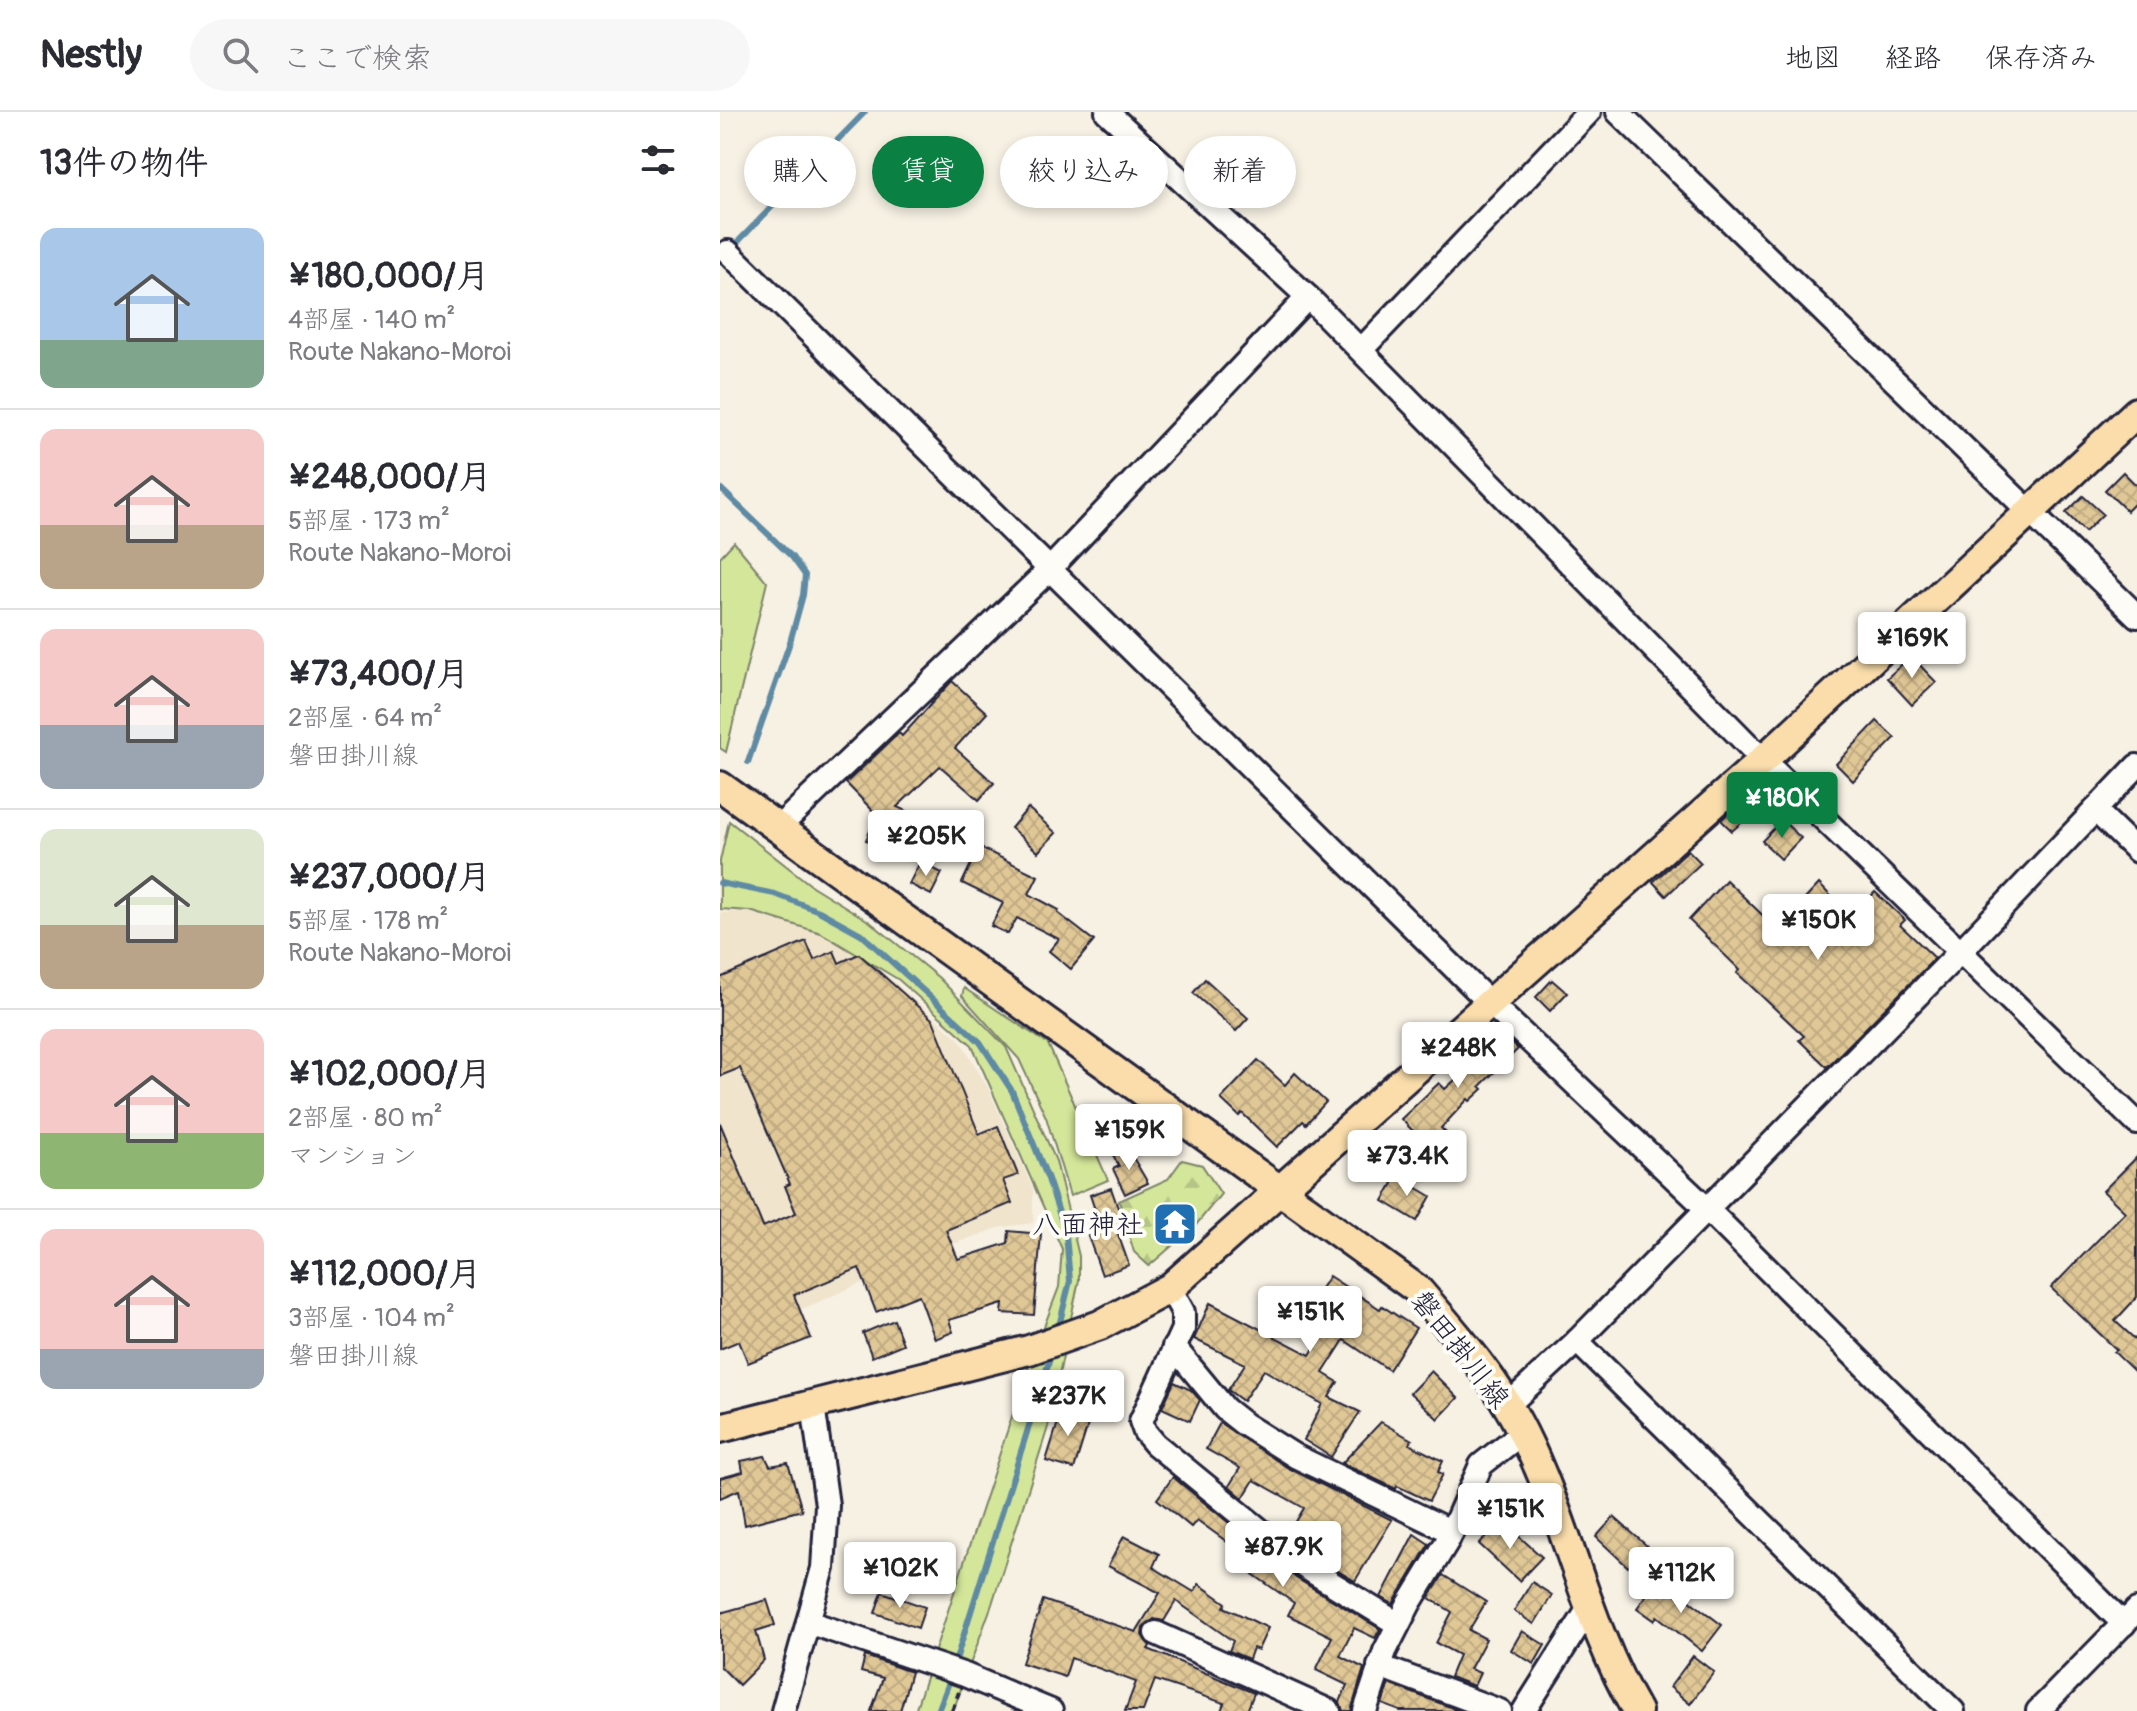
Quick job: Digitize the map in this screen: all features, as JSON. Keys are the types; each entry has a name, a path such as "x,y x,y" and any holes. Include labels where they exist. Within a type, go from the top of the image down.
{"main road":[{"path":"720,1428 1029,1350 1100,1325 1170,1288 1763,760 2137,412"},
{"name":"磐田掛川線","path":"720,786 1418,1290 1463,1341 1523,1432 1562,1528 1608,1658 1637,1711"}],"street":[{"path":"1107,112 1308,297 1763,760 2137,1123"},
{"path":"1361,350 1589,112"},
{"path":"1618,112 2137,616"},
{"path":"728,252 1491,1004 2130,1617 2038,1711"},
{"path":"779,827 1049,570 1308,297"},
{"path":"1508,1405 1577,1341 1960,952 2137,766"},
{"path":"2095,810 2137,851"},
{"path":"1170,1288 1183,1312 1183,1329 1141,1421 1145,1432 1155,1444 1305,1567 1398,1624"},
{"path":"1577,1341 1953,1711"},
{"path":"1174,1347 1225,1409 1244,1424 1295,1456 1452,1532"},
{"path":"783,1711 823,1568 827,1505 813,1405"},
{"path":"1365,1711 1379,1666 1398,1624 1452,1532 1481,1465 1523,1432"},
{"path":"1524,1711 1589,1608"},
{"path":"808,1622 965,1675 1051,1711"},
{"path":"1156,1633 1329,1711"},
{"path":"1379,1666 1500,1711"}],"shaded area":[{"path":"755,910 816,925 852,945 961,1041 989,1090 1033,1189 1033,1223 998,1228 942,1248 720,1345 720,913"}],"green space":[{"path":"734,542 767,582 726,752 720,748 720,557"},
{"path":"729,821 812,886 870,922 939,978 1006,1047 1056,1161 1079,1256 1079,1280 1048,1427 992,1604 953,1711 915,1711 1026,1374 1059,1287 1062,1249 972,1045 899,980 821,933 750,911 720,909 720,861"},
{"path":"964,988 1048,1044 1108,1180 1070,1196 1046,1117 1019,1059 962,996"},
{"path":"1182,1160 1202,1165 1221,1194 1196,1225 1149,1266 1134,1252 1119,1201 1168,1179"}],"building":[{"path":"2123,472 2137,486 2137,501 2127,511 2105,490"},
{"path":"2083,496 2103,514 2085,532 2066,513"},
{"path":"1911,656 1936,682 1912,705 1887,678"},
{"path":"952,681 987,713 955,748 994,783 979,800 940,766 897,807 916,815 913,821 932,829 918,861 866,840 877,815 846,783 899,733 902,736"},
{"path":"1877,721 1895,738 1853,781 1836,764"},
{"path":"1750,794 1761,806 1732,831 1721,820"},
{"path":"1028,808 1056,833 1038,852 1011,828"},
{"path":"1782,820 1801,838 1781,859 1762,841"},
{"path":"979,847 1038,876 1029,894 1059,910 1058,913 1094,941 1071,969 1049,951 1059,939 1017,918 1008,934 991,926 1003,903 962,883"},
{"path":"1688,850 1701,863 1666,896 1653,882"},
{"path":"920,862 942,873 931,895 909,884"},
{"path":"1726,880 1777,929 1819,884 1851,917 1875,892 1905,920 1900,925 1935,958 1827,1067 1799,1040 1804,1036 1737,973 1740,970 1689,920"},
{"path":"806,941 814,960 834,951 839,963 859,954 933,1020 979,1134 998,1126 1018,1175 1003,1180 1012,1203 946,1230 958,1259 1008,1243 1009,1231 1041,1234 1034,1315 1002,1313 1003,1304 949,1320 953,1332 935,1339 919,1295 876,1312 859,1268 794,1295 811,1338 748,1363 739,1341 720,1349 720,1123 763,1227 796,1213 785,1186 790,1184 740,1068 720,1076 720,978"},
{"path":"1205,979 1248,1018 1236,1031 1193,993"},
{"path":"1552,980 1567,993 1550,1011 1536,997"},
{"path":"1494,1026 1518,1049 1480,1086 1483,1089 1470,1101 1468,1099 1441,1128 1446,1133 1430,1148 1401,1119 1439,1083 1445,1089 1485,1053 1476,1044"},
{"path":"1258,1060 1285,1085 1295,1073 1326,1102 1306,1124 1303,1121 1277,1147 1242,1113 1239,1116 1221,1099"},
{"path":"1128,1149 1148,1183 1125,1194 1113,1169 1119,1166 1113,1155"},
{"path":"2137,1157 2137,1297 2115,1321 2137,1341 2137,1374 2114,1352 2117,1350 2051,1288 2125,1212 2103,1191"},
{"path":"1397,1176 1431,1196 1417,1221 1383,1201"},
{"path":"1111,1188 1126,1231 1118,1234 1129,1265 1102,1275 1088,1236 1102,1231 1090,1195"},
{"path":"1329,1276 1416,1328 1389,1370 1344,1340 1323,1373 1338,1382 1329,1397 1360,1412 1331,1457 1304,1440 1322,1404 1264,1370 1243,1401 1228,1390 1245,1364 1194,1339 1210,1303 1310,1355 1328,1325 1324,1322 1330,1313 1313,1301"},
{"path":"894,1320 903,1344 872,1357 863,1333"},
{"path":"1431,1371 1458,1398 1438,1419 1410,1393"},
{"path":"1174,1382 1191,1390 1200,1400 1190,1421 1162,1408"},
{"path":"1063,1406 1091,1415 1074,1469 1046,1461"},
{"path":"1381,1422 1412,1440 1409,1444 1443,1461 1438,1472 1443,1474 1429,1501 1342,1463"},
{"path":"1220,1423 1288,1468 1392,1520 1355,1581 1313,1556 1288,1535 1304,1508 1254,1480 1243,1498 1229,1486 1240,1468 1206,1449"},
{"path":"765,1456 770,1466 788,1463 802,1510 745,1525 739,1490 720,1498 720,1478 743,1472 741,1461"},
{"path":"1173,1477 1296,1578 1380,1629 1375,1638 1354,1628 1340,1656 1364,1668 1351,1711 1343,1711 1340,1702 1347,1685 1316,1670 1332,1637 1288,1615 1294,1603 1234,1561 1241,1552 1197,1520 1191,1527 1157,1499"},
{"path":"1614,1517 1647,1546 1628,1567 1596,1537"},
{"path":"1501,1520 1542,1557 1519,1581 1479,1544"},
{"path":"1414,1534 1429,1544 1393,1604 1381,1597"},
{"path":"1124,1536 1159,1554 1153,1567 1194,1592 1199,1584 1226,1603 1224,1607 1268,1628 1258,1650 1253,1648 1249,1659 1229,1651 1233,1641 1176,1601 1164,1621 1154,1619 1143,1628 1142,1635 1150,1646 1148,1649 1254,1693 1247,1711 1221,1711 1224,1703 1155,1680 1143,1711 1125,1711 1136,1682 1071,1658 1065,1677 1022,1663 1043,1600 1136,1632 1160,1593 1108,1566"},
{"path":"1443,1575 1486,1602 1469,1630 1486,1639 1470,1669 1480,1673 1474,1686 1450,1677 1459,1655 1436,1643 1452,1612 1429,1598"},
{"path":"1532,1582 1552,1595 1534,1624 1514,1611"},
{"path":"1665,1582 1722,1625 1702,1651 1657,1616 1654,1620 1637,1608 1650,1590 1656,1594"},
{"path":"882,1592 925,1607 918,1628 875,1613"},
{"path":"767,1600 775,1625 756,1631 764,1660 739,1685 720,1666 720,1613"},
{"path":"1522,1631 1545,1645 1534,1664 1511,1650"},
{"path":"865,1656 911,1672 900,1711 871,1711 883,1678 861,1672"},
{"path":"1693,1656 1714,1672 1690,1704 1670,1687"},
{"path":"1389,1684 1458,1711 1400,1711 1382,1704"}],"waterway":[{"path":"720,260 865,112"},
{"path":"720,488 792,557 805,575 803,595 790,642 748,762"},
{"path":"720,883 775,894 819,911 861,934 980,1042 1012,1091 1048,1179 1066,1234 1070,1281 1058,1330"},
{"path":"954,1666 1052,1352"},
{"path":"938,1711 951,1677"}],"place":[{"name":"八面神社","path":"1175,1224"}]}
